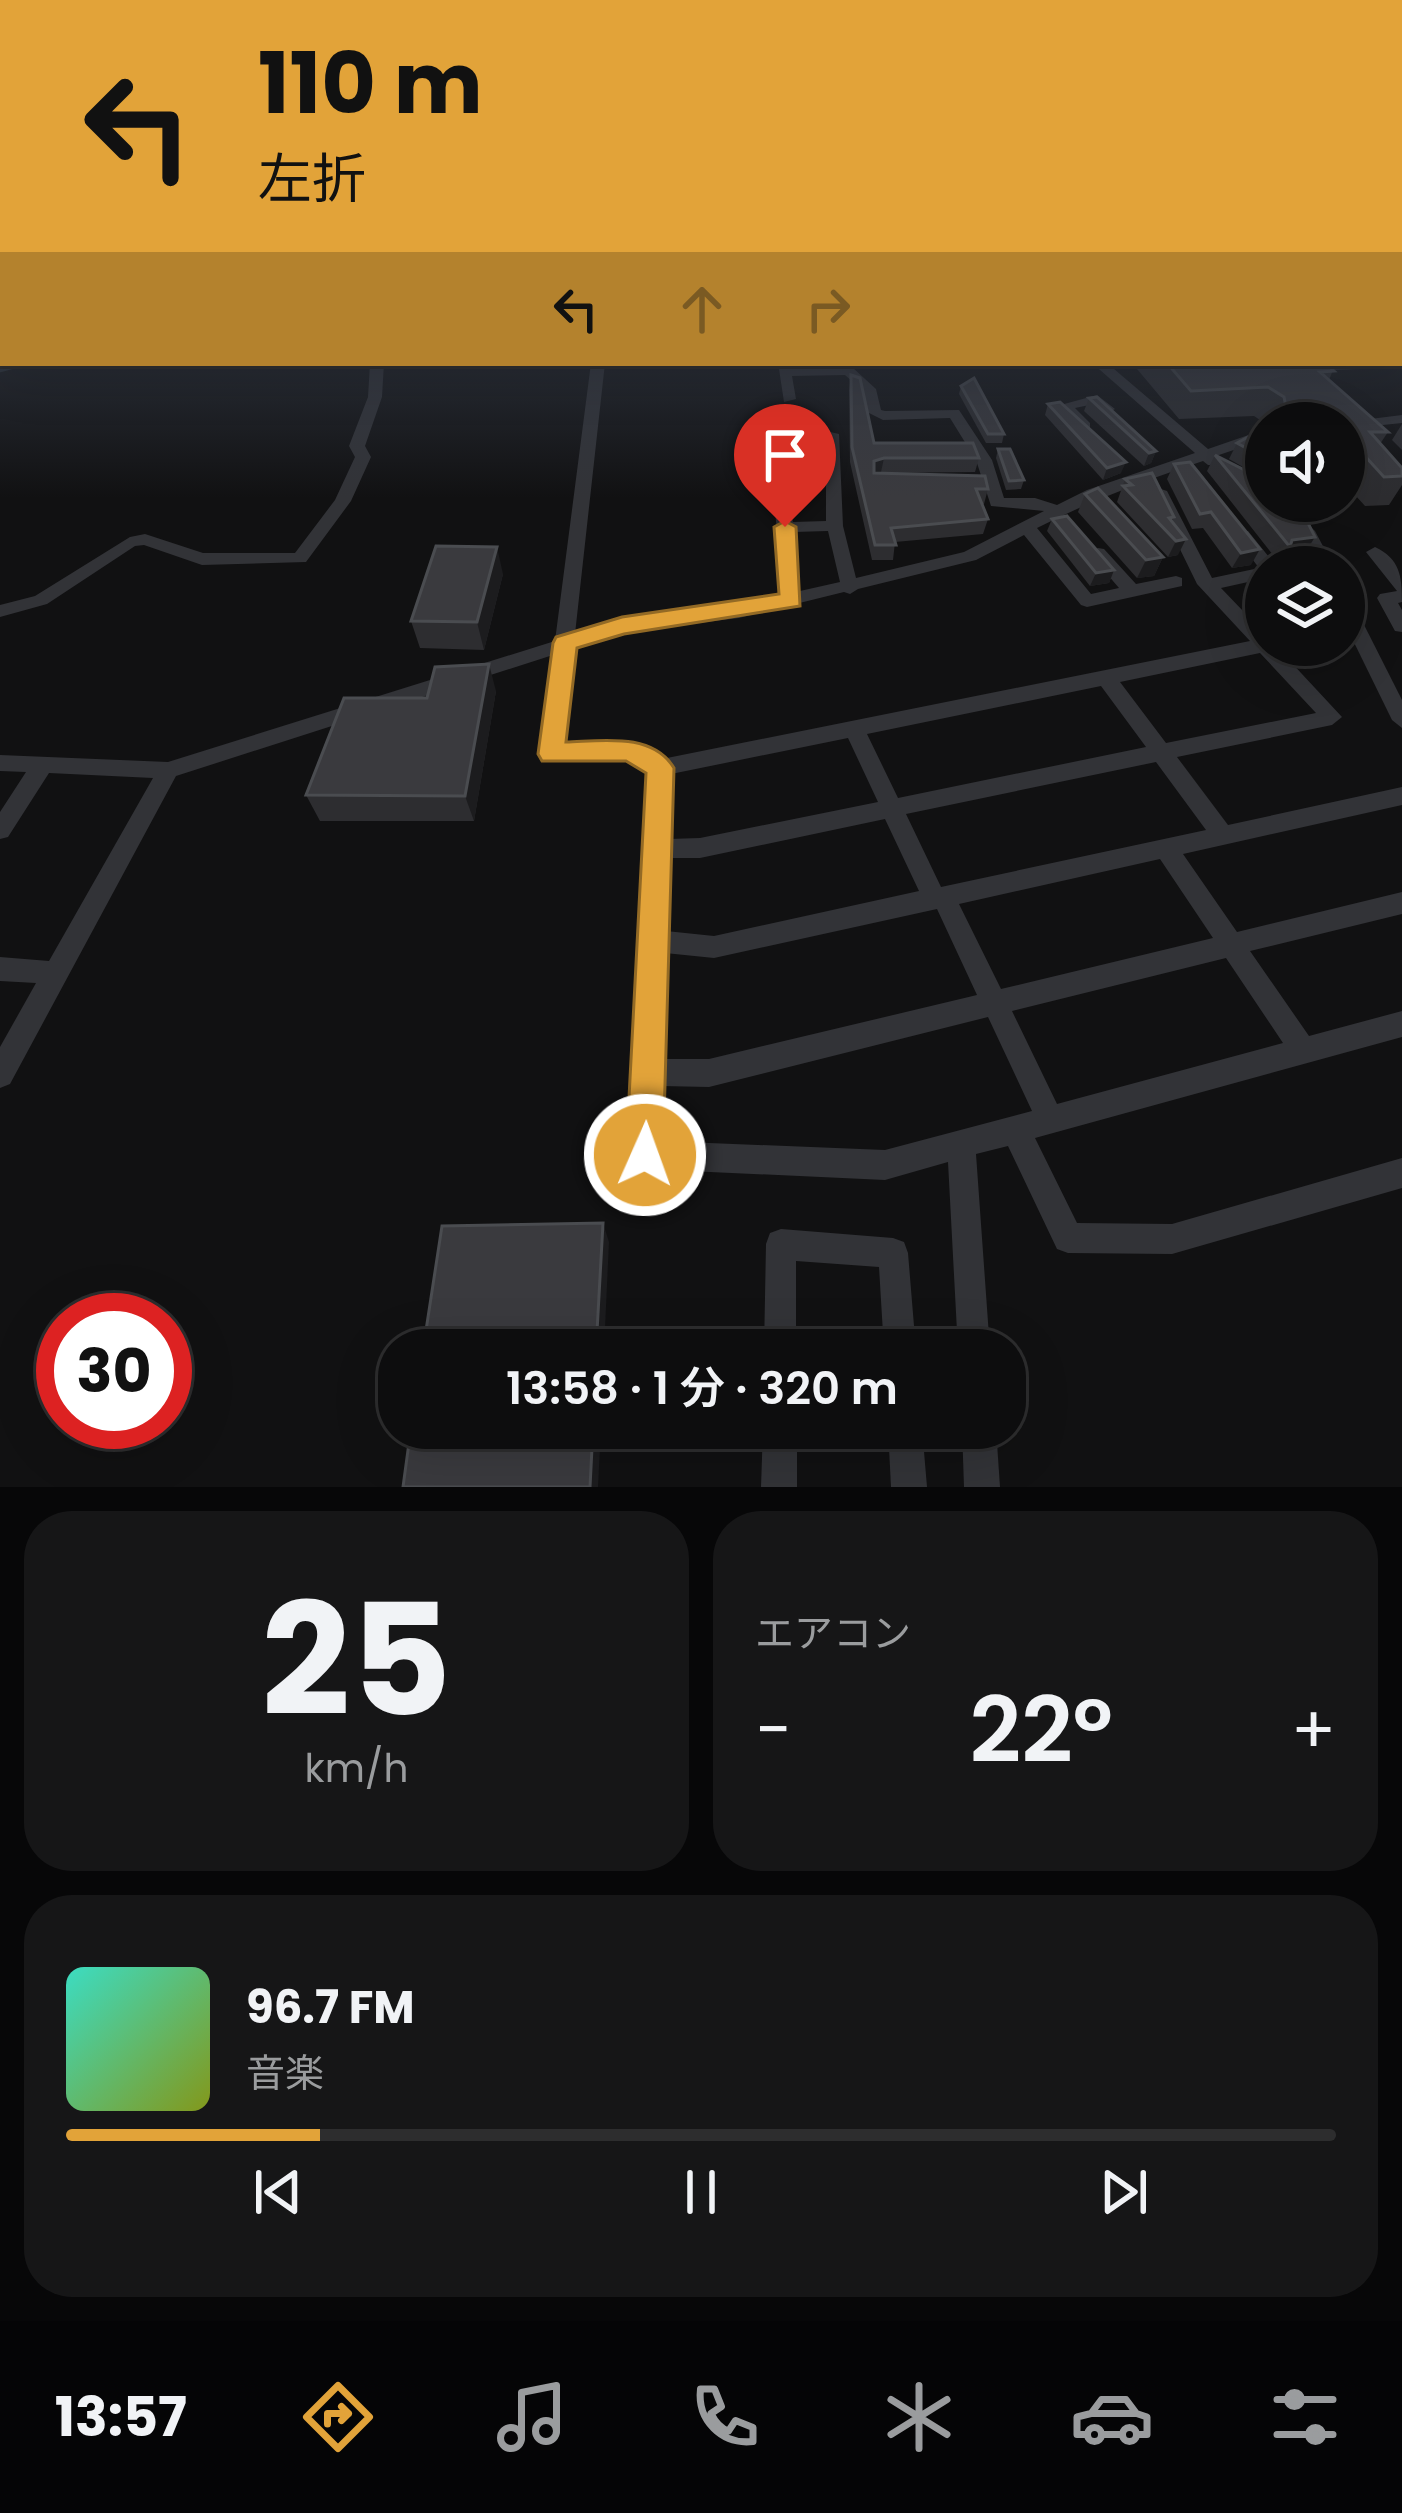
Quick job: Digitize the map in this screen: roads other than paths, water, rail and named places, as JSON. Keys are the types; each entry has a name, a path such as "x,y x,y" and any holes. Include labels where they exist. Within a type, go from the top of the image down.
{"street":[{"path":"0,610 41,600 130,542 145,539 202,560 300,558 343,501 363,457 357,446 374,397 376,366"},
{"path":"598,366 551,754 630,751 660,768 1245,649"},
{"path":"1102,366 1206,458 1226,469"},
{"path":"789,399 783,368 848,371 869,388 874,412 883,416 954,413 984,460 997,503 1060,509 1074,526"},
{"path":"1094,436 1064,406 1097,399 1129,427"},
{"path":"1365,422 1402,419"},
{"path":"831,434 835,526 850,588"},
{"path":"0,763 168,770 622,626 792,600 970,556 1093,493 1245,442"},
{"path":"1160,455 1201,482"},
{"path":"1123,466 1148,478 1205,582 1245,624"},
{"path":"968,482 990,482"},
{"path":"1093,493 1107,508"},
{"path":"1228,516 1250,546"},
{"path":"792,600 784,518 835,526"},
{"path":"1026,526 1087,601 1132,591 1169,575 1205,582 1245,574"},
{"path":"1088,542 1132,591"},
{"path":"1375,552 1396,593 1402,626"},
{"path":"1365,598 1396,593"},
{"path":"1365,643 1401,716"},
{"path":"658,849 700,848 1332,717 1285,666"},
{"path":"1106,679 1222,834"},
{"path":"854,729 1049,1117"},
{"path":"0,830 43,765"},
{"path":"660,768 645,1155 884,1166 1049,1117 1402,1024"},
{"path":"0,1074 168,770"},
{"path":"654,941 714,947 1402,796"},
{"path":"1165,847 1303,1050"},
{"path":"648,1072 709,1073 1402,903"},
{"path":"0,969 56,973"},
{"path":"1015,1130 1068,1238 1172,1239 1402,1173"},
{"path":"961,1145 973,1329"},
{"path":"780,1329 781,1244 893,1253 898,1329"},
{"path":"779,1449 779,1487"},
{"path":"906,1449 909,1487"},
{"path":"980,1449 982,1487"}],"waterway":[{"path":"0,370 15,366"}]}
